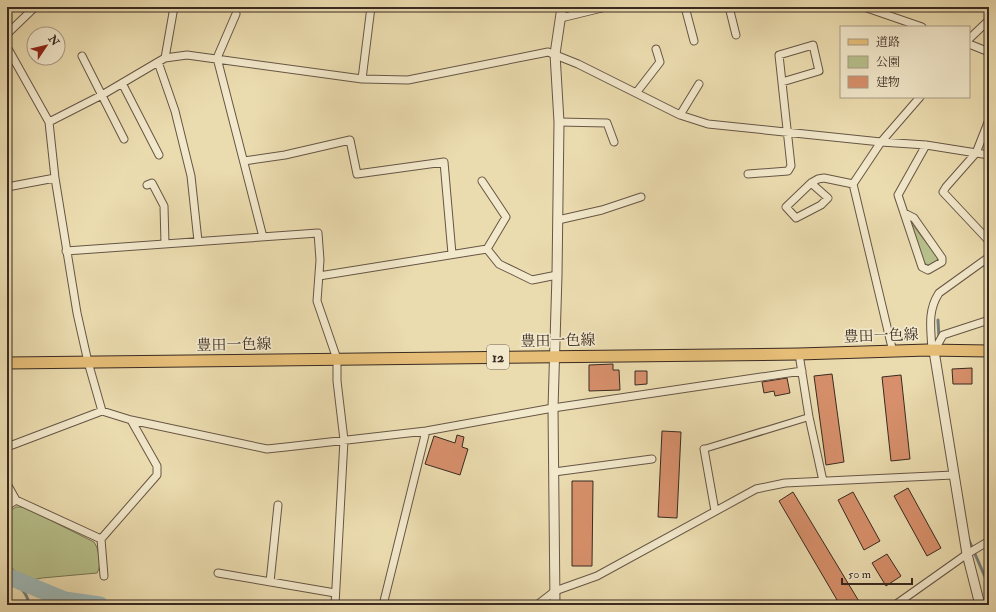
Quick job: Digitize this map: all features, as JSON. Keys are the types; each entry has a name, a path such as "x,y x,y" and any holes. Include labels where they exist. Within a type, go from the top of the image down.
{"main road":[{"name":"豊田一色線","path":"7,363 799,354 989,350"}],"street":[{"path":"7,34 35,7"},
{"path":"165,58 174,7"},
{"path":"362,79 365,45 371,7"},
{"path":"554,605 553,408 558,220 558,122 554,54 562,7"},
{"path":"561,18 606,7"},
{"path":"685,7 694,41"},
{"path":"729,7 736,35"},
{"path":"864,7 919,26"},
{"path":"236,14 217,58 263,237"},
{"path":"970,38 989,20"},
{"path":"970,44 989,52"},
{"path":"748,174 788,171 791,166 779,55 813,45 819,71 782,82"},
{"path":"7,47 49,122 55,178 66,250 88,362 102,411"},
{"path":"636,92 660,62 656,49"},
{"path":"49,122 102,95 165,58 187,55 362,79 408,80 548,52 636,92 680,115 708,124 881,142 926,145 989,155"},
{"path":"82,56 124,139"},
{"path":"158,62 175,111 191,176 198,241"},
{"path":"122,83 159,155"},
{"path":"680,115 699,84"},
{"path":"893,352 853,184 881,142 919,98"},
{"path":"989,120 976,153 943,192 989,242"},
{"path":"558,122 607,123 614,142"},
{"path":"244,161 285,155 350,140 357,174 444,162 452,254"},
{"path":"904,213 914,218 942,258 942,262 928,270 922,268 898,195 926,145"},
{"path":"7,188 55,178"},
{"path":"811,182 828,198 821,205 796,218 786,207 811,182 824,178 853,184"},
{"path":"482,181 506,217 487,249"},
{"path":"147,186 152,182 164,206 165,244"},
{"path":"558,220 602,210 641,197"},
{"path":"66,250 318,233 319,276 317,301 337,359 337,381 344,440 341,514 335,593 336,605"},
{"path":"487,249 499,264 532,280 557,275"},
{"path":"319,276 487,249"},
{"path":"980,605 967,554 953,475 933,350 930,312 933,301 943,289 989,257"},
{"path":"933,350 943,335 989,320"},
{"path":"799,354 809,417 823,481"},
{"path":"7,447 102,411 130,420 267,449 426,431 553,408 802,371"},
{"path":"715,511 704,449 809,417"},
{"path":"104,576 101,540 157,475 158,466 130,420"},
{"path":"383,605 426,431"},
{"path":"554,472 652,459"},
{"path":"537,605 555,591 597,576 756,489 769,486 823,481 953,475"},
{"path":"7,484 16,500 101,540"},
{"path":"7,506 16,500"},
{"path":"270,582 278,505"},
{"path":"895,605 967,554 989,541"},
{"path":"218,573 335,593"}],"green space":[{"path":"911,225 913,225 938,258 936,263 930,266 924,263"},
{"path":"16,507 24,507 94,542 99,558 99,570 97,573 42,578 27,581 7,564 7,513"}],"building":[{"path":"613,364 613,370 619,370 620,390 589,391 589,365"},
{"path":"972,368 972,384 953,384 952,369"},
{"path":"635,371 647,371 647,384 635,385"},
{"path":"832,374 844,462 826,465 814,376"},
{"path":"901,375 910,459 891,461 882,377"},
{"path":"787,378 790,393 775,396 774,391 764,393 762,382"},
{"path":"662,431 681,432 677,518 658,517"},
{"path":"457,435 464,437 462,447 468,449 460,475 425,464 434,436 455,443"},
{"path":"572,481 593,481 592,566 572,566"},
{"path":"908,488 941,548 927,556 894,496"},
{"path":"793,492 860,603 856,605 840,605 779,501"},
{"path":"853,492 880,541 864,550 838,500"},
{"path":"887,554 901,576 886,586 872,563"}],"waterway":[{"path":"938,320 939,338"},
{"path":"968,538 989,586"},
{"path":"7,576 24,592 27,596 29,605"},
{"path":"7,576 65,600 100,605"}]}
